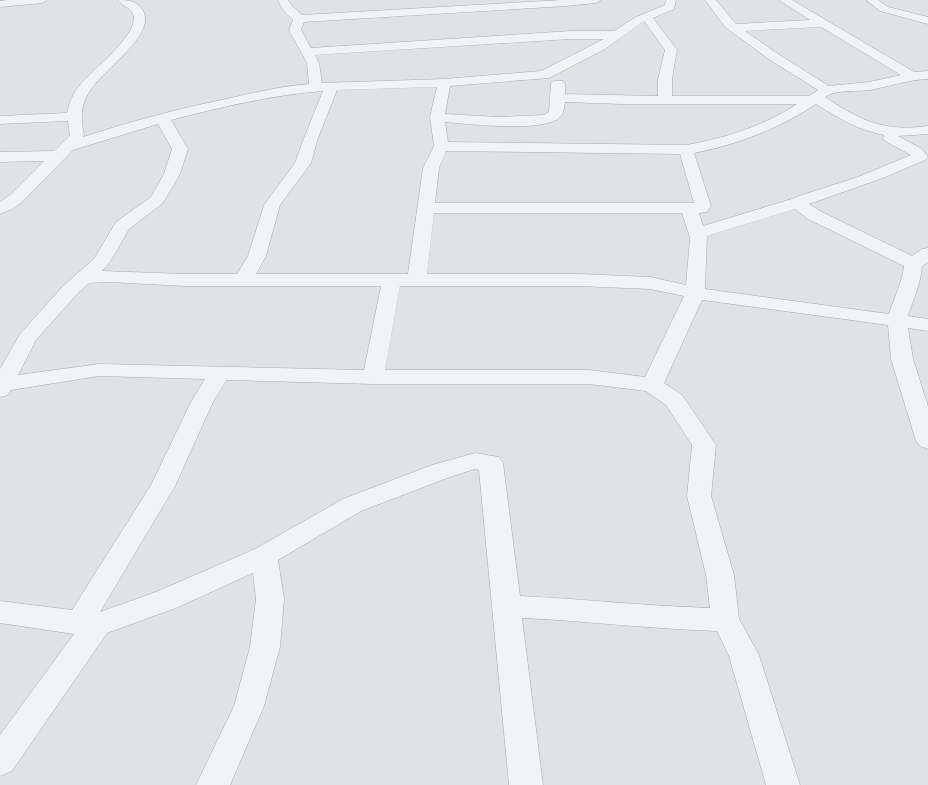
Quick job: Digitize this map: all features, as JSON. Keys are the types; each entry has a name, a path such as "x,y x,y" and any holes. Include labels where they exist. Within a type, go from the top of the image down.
{"street":[{"path":"7,2 42,0"},
{"path":"0,209 13,203 36,177 64,151 77,135 73,117 76,103 85,86 138,29 141,22 139,14 134,6 123,0"},
{"path":"283,0 287,8 299,19 558,4 596,0"},
{"path":"0,157 64,151 162,118 262,95 316,87 444,83 539,76 554,71 601,46 646,17 670,7 671,0"},
{"path":"710,0 729,25 774,57 818,96 848,118 860,124 893,131 908,132 928,130"},
{"path":"784,0 912,76"},
{"path":"871,0 884,9 924,19 928,22"},
{"path":"646,17 671,50 665,79 665,100"},
{"path":"299,19 295,30 314,69 316,87"},
{"path":"734,28 822,23"},
{"path":"307,52 580,34 616,35"},
{"path":"437,117 506,121 538,121 548,119 554,115 557,98 558,83 554,71"},
{"path":"557,98 665,100 818,96 912,76 928,75"},
{"path":"417,280 431,168 441,146 437,117 444,83"},
{"path":"243,280 257,256 272,205 303,163 311,138 332,86"},
{"path":"441,146 686,150 729,140 793,113 818,96"},
{"path":"0,120 73,117"},
{"path":"2,387 27,338 71,289 101,262 122,226 156,200 172,174 180,149 162,118"},
{"path":"697,233 801,202 805,199 856,183 920,157 916,152 890,138 893,131"},
{"path":"425,208 700,208 703,206 686,150"},
{"path":"801,202 800,206 814,216 920,258 907,288 897,320 902,359 928,441"},
{"path":"652,385 695,293 699,238 689,208"},
{"path":"83,278 109,276 185,280 579,280 650,283 695,293 928,324"},
{"path":"373,377 392,280"},
{"path":"2,387 99,370 373,377 589,377 652,385 674,400 704,444 699,496 720,575 725,620 744,655 783,785"},
{"path":"0,762 87,625 163,486 202,402 219,374"},
{"path":"0,612 87,625 166,600 264,556 352,505 475,461 492,463 491,471 508,606 526,785"},
{"path":"213,785 249,706 265,647 270,599 264,556"},
{"path":"508,606 582,610 659,618 725,620"}]}
